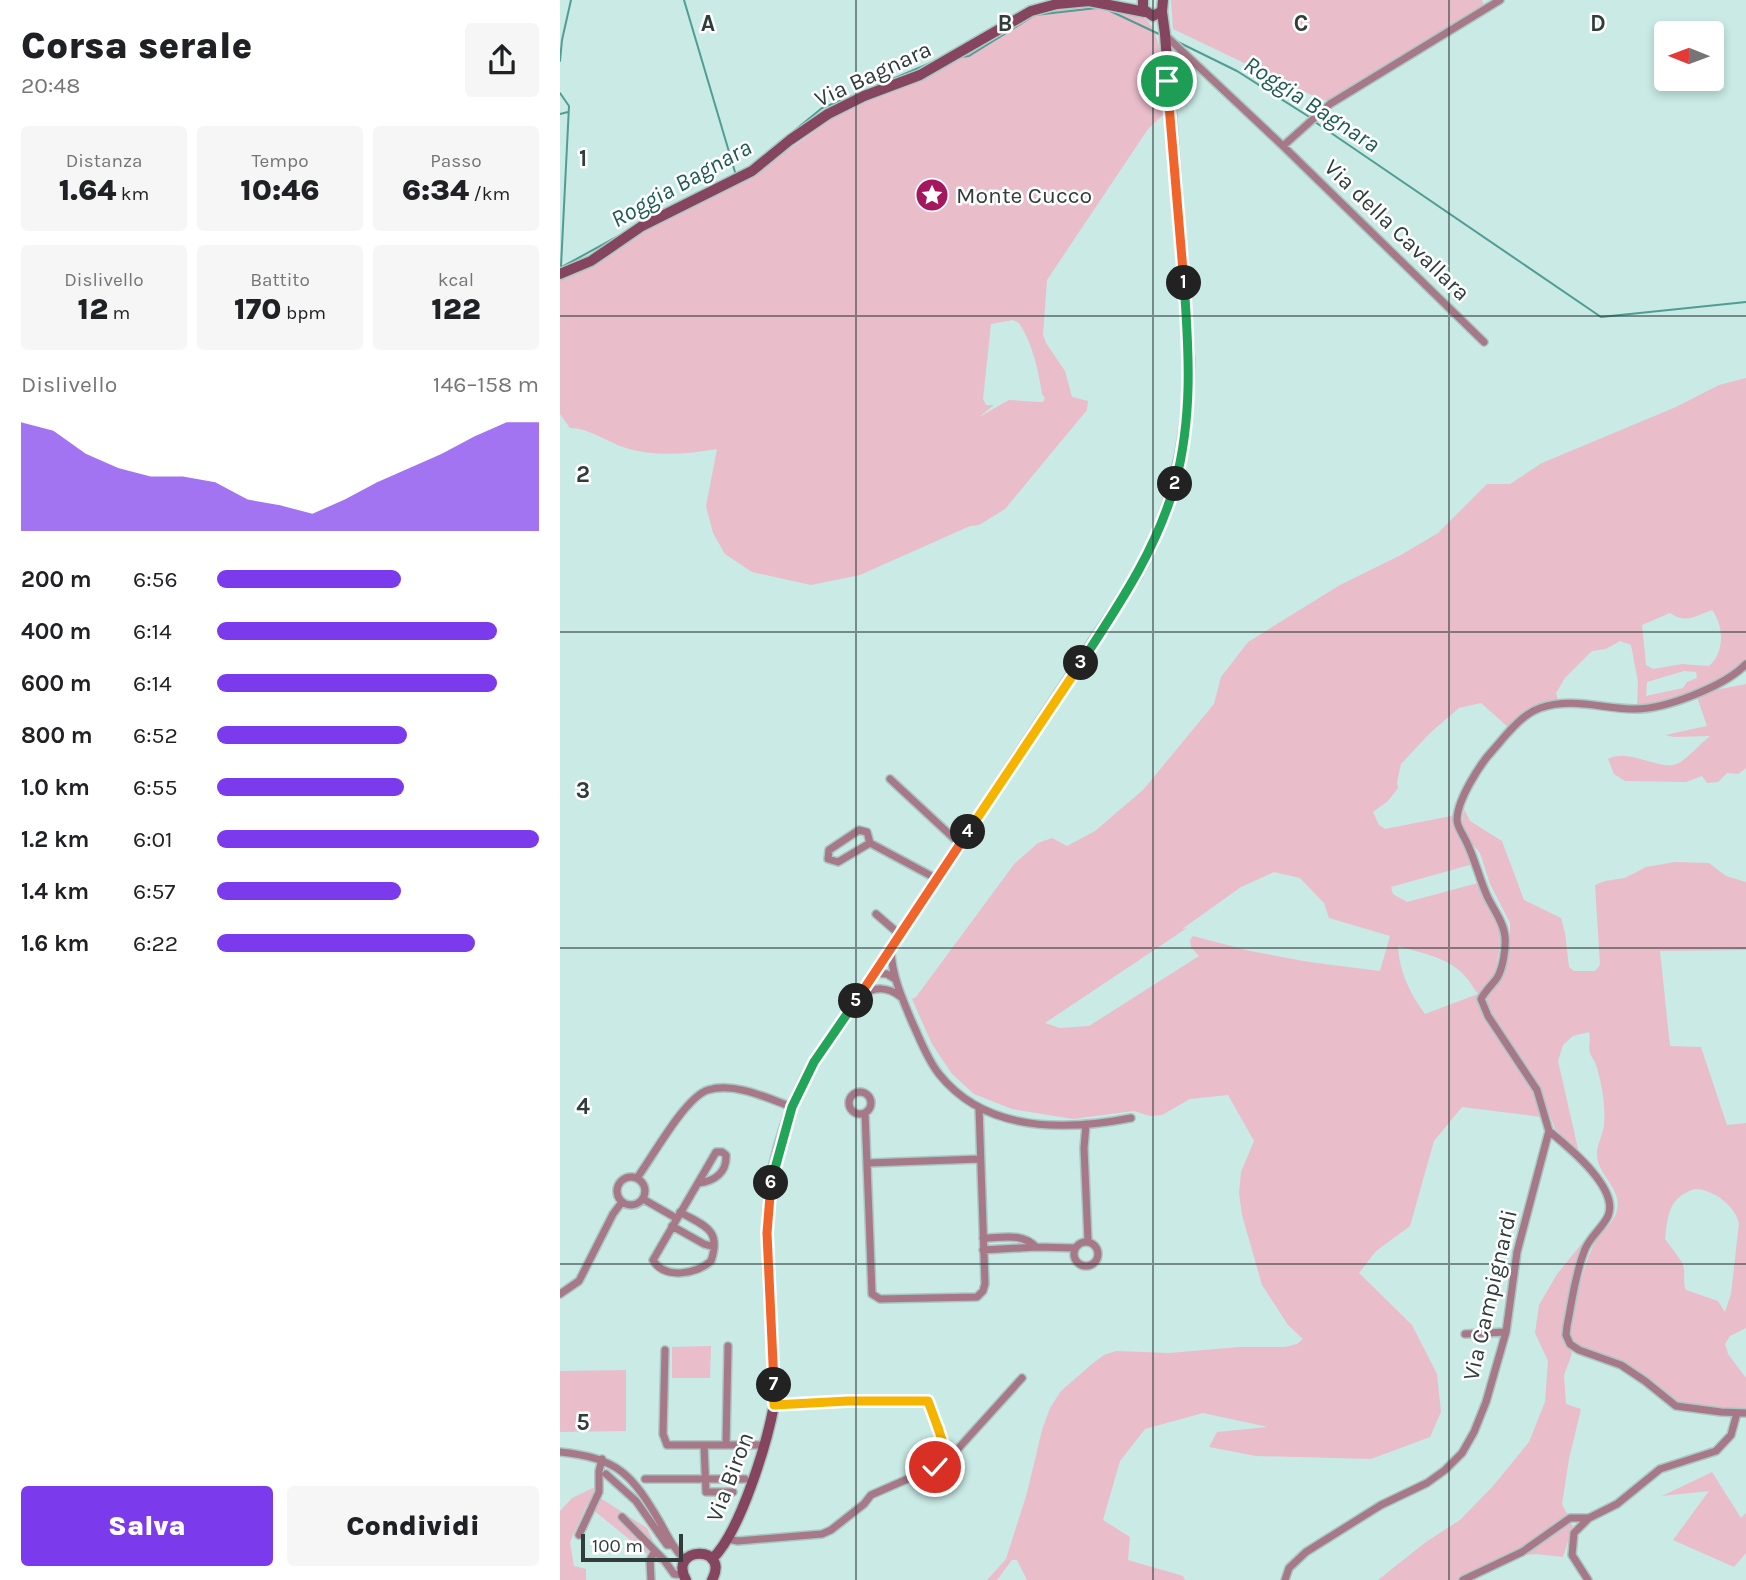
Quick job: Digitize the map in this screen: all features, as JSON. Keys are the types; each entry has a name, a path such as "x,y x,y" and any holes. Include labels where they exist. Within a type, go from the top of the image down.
{"street":[{"name":"Via Bagnara","path":"560,274 591,261 642,226 752,171 828,114 863,96 920,75 1021,16 1057,4 1079,1 1106,3 1141,0"},
{"name":"Via Biron","path":"1141,0 1142,6 1156,23 1165,50"},
{"name":"Via Biron","path":"712,1559 727,1539 765,1445 774,1405 767,1233 769,1195 792,1107 814,1062 1136,578 1169,506 1179,470 1187,421 1189,359 1163,0"},
{"path":"1283,146 1330,104 1500,0"},
{"name":"Via Bagnara","path":"1106,3 1147,13"},
{"path":"1147,13 1155,15 1162,12"},
{"name":"Via della Cavallara","path":"1165,36 1283,146 1484,342"},
{"path":"1165,50 1182,53"},
{"path":"1588,1580 1572,1556 1574,1533 1589,1518 1617,1504 1660,1469 1716,1451 1731,1435 1742,1413 1676,1406 1631,1371 1611,1360 1579,1350 1567,1340 1567,1326 1584,1249 1607,1218 1610,1209 1607,1198 1585,1162 1549,1131 1537,1090 1483,1006 1482,996 1500,971 1505,933 1457,824 1457,818 1475,775 1491,752 1521,720 1540,708 1588,703 1626,709 1652,707 1697,694 1739,671 1746,664"},
{"path":"890,779 960,844"},
{"path":"870,843 838,862 828,859 829,850 859,830 867,832 870,843 937,878"},
{"path":"876,914 900,934"},
{"path":"890,950 901,997 923,1047 938,1073 961,1096 979,1108 1006,1118 1035,1124 1061,1127 1131,1118"},
{"path":"875,972 895,979"},
{"path":"875,972 887,988 901,997"},
{"path":"858,997 870,990 887,988"},
{"path":"637,1178 682,1113 694,1099 707,1090 726,1088 756,1094 792,1107"},
{"path":"865,1113 871,1288 875,1297 977,1297 985,1284 979,1108"},
{"path":"1086,1125 1084,1148 1088,1241"},
{"name":"Via Campignardi","path":"1285,1580 1289,1568 1306,1552 1381,1505 1427,1483 1462,1453 1486,1402 1506,1332 1517,1252 1549,1131"},
{"path":"643,1199 678,1215 712,1231 715,1240 711,1261 698,1271 666,1271 655,1265 653,1260 678,1215 716,1152 726,1155 726,1162 715,1180 699,1183"},
{"path":"868,1163 981,1158"},
{"path":"628,1177 637,1178 644,1187 643,1199 633,1205 622,1202 617,1195 618,1185 628,1177"},
{"path":"560,1294 579,1281 613,1214 622,1202"},
{"path":"672,1226 714,1247"},
{"path":"983,1238 1021,1237 1029,1239 1036,1247"},
{"path":"1088,1241 1095,1245 1099,1252 1097,1261 1091,1266 1079,1264 1074,1257 1075,1248 1088,1241"},
{"path":"983,1250 1075,1248"},
{"path":"1465,1334 1506,1332"},
{"path":"726,1446 728,1346"},
{"path":"665,1350 663,1434 667,1445 765,1445"},
{"path":"943,1455 956,1451 1022,1378"},
{"path":"727,1539 738,1541 822,1534 864,1504 871,1495 935,1467 945,1449 928,1401 774,1405"},
{"path":"704,1445 706,1492 733,1492"},
{"path":"560,1452 602,1459 625,1473 641,1491 672,1545 685,1560 684,1577 674,1574 622,1517"},
{"path":"579,1535 599,1492 598,1471 602,1459"},
{"path":"606,1474 632,1497 667,1545 672,1545"},
{"path":"645,1479 745,1479"},
{"path":"1463,1580 1522,1552 1570,1518 1589,1518"},
{"path":"650,1580 650,1560 655,1551"},
{"path":"685,1560 698,1553 708,1556 716,1568 712,1580"}],"shaded area":[{"path":"1171,0 1482,0 1484,5 1329,100 1322,100 1173,29"},
{"path":"1095,6 1134,13 1148,21 1159,44 1165,113 1148,129 1047,280 1043,335 1065,371 1072,397 1088,401 1087,410 1005,509 979,525 970,526 860,575 811,585 752,572 725,554 713,533 706,506 717,449 648,453 570,428 560,414 560,279 638,233 749,178 845,109 920,80 1031,16 1057,8","holes":["1013,320 1019,323 1037,366 1045,398 1043,402 1009,400 979,417 994,405 986,405 983,399 991,324"]},
{"path":"1746,378 1746,661 1722,679 1695,692 1666,702 1637,707 1638,682 1631,645 1620,641 1606,649 1592,651 1565,678 1556,693 1558,701 1509,728 1481,703 1459,708 1430,733 1401,764 1398,788 1388,801 1373,812 1379,825 1385,829 1454,814 1456,831 1473,864 1391,887 1393,894 1407,902 1478,883 1502,933 1495,976 1479,994 1479,1001 1530,1079 1541,1113 1541,1117 1462,1107 1434,1141 1410,1226 1376,1251 1359,1273 1412,1325 1437,1374 1441,1412 1430,1437 1371,1459 1256,1456 1209,1447 1217,1432 1268,1427 1203,1413 1145,1429 1120,1461 1103,1520 1130,1537 1128,1560 1183,1576 1185,1580 1027,1580 1017,1560 1012,1560 997,1580 987,1580 1006,1559 1050,1408 1061,1391 1092,1364 1104,1355 1116,1351 1169,1353 1239,1347 1285,1347 1297,1344 1303,1339 1288,1325 1262,1285 1242,1215 1239,1193 1241,1172 1254,1141 1228,1095 1190,1099 1162,1115 1150,1116 1134,1111 1073,1119 1012,1109 974,1094 952,1074 932,1044 912,999 1015,863 1038,843 1052,838 1067,846 1095,831 1143,790 1214,704 1221,677 1248,642 1340,585 1438,533 1487,484 1510,484 1542,463 1676,407 1719,385","holes":["1712,610 1719,623 1720,647 1709,666 1682,664 1653,669 1646,665 1642,625 1670,613 1681,618","1684,671 1696,672 1697,678 1687,682 1683,688 1646,696 1647,682","1274,872 1300,878 1324,903 1329,918 1390,936 1380,971 1250,951 1193,936 1190,940 1191,947 1199,956 1089,1026 1060,1028 1045,1023 1187,928 1182,929 1241,887","1398,946 1442,960 1465,976 1478,994 1425,1014 1406,982"]},
{"path":"1746,684 1746,768 1738,774 1727,773 1718,782 1707,783 1702,776 1686,782 1625,781 1614,774 1608,759 1617,756 1663,765 1679,763 1710,736 1665,735 1707,726 1697,697 1705,692"},
{"path":"1464,809 1470,821 1502,841 1524,900 1561,918 1569,967 1574,971 1595,971 1600,965 1595,885 1625,878 1646,867 1675,862 1709,863 1726,876 1746,882 1746,950 1660,951 1670,1046 1701,1047 1727,1125 1746,1123 1746,1328 1730,1336 1725,1344 1728,1354 1746,1378 1746,1409 1683,1405 1644,1375 1617,1360 1578,1346 1572,1339 1572,1313 1588,1258 1596,1240 1614,1218 1618,1202 1598,1163 1604,1118 1601,1084 1590,1053 1589,1032 1573,1036 1563,1045 1558,1061 1579,1153 1555,1129 1537,1081 1486,1005 1487,995 1505,965 1510,942 1510,923 1490,884 1480,853 1467,838 1462,822","holes":["1702,1190 1716,1195 1728,1205 1739,1223 1731,1294 1725,1312 1718,1301 1686,1290 1683,1265 1665,1239 1669,1214 1675,1202 1686,1192"]},
{"path":"1610,1209 1589,1241 1567,1326 1572,1354 1564,1375 1566,1404 1581,1409 1562,1504 1573,1526 1563,1557 1536,1554 1509,1556 1464,1580 1378,1580 1426,1542 1460,1520 1493,1486 1529,1442 1545,1402 1548,1361 1535,1333 1539,1305 1557,1274"},
{"path":"711,1346 710,1378 672,1378 672,1347"},
{"path":"626,1370 626,1431 560,1432 560,1371"},
{"path":"1712,1472 1741,1518 1746,1513 1746,1553 1734,1567 1673,1540 1709,1491 1662,1496"},
{"path":"593,1488 602,1499 647,1528 666,1569 587,1505 570,1542 574,1566 586,1569 586,1580 560,1580 560,1511 572,1498"}],"waterway":[{"path":"560,61 571,0"},
{"path":"684,0 735,172"},
{"name":"Roggia Bagnara","path":"961,57 969,56 1035,15 1097,8"},
{"name":"Roggia Bagnara","path":"1106,9 1161,35"},
{"name":"Roggia Bagnara","path":"1176,41 1237,71 1311,118"},
{"name":"Roggia Bagnara","path":"876,86 935,61"},
{"path":"560,93 569,106 561,266"},
{"name":"Roggia Bagnara","path":"663,210 751,166 822,108 858,94"},
{"path":"560,114 568,112"},
{"name":"Roggia Bagnara","path":"1315,122 1601,317 1746,302"},
{"name":"Roggia Bagnara","path":"560,268 622,234"}],"place":[{"name":"Monte Cucco","path":"932,195"}],"route":[{"path":"935,1467 945,1449 928,1401 774,1405 767,1233 769,1195 792,1107 814,1062 1136,578 1169,506 1184,445 1189,359 1167,81"}]}
